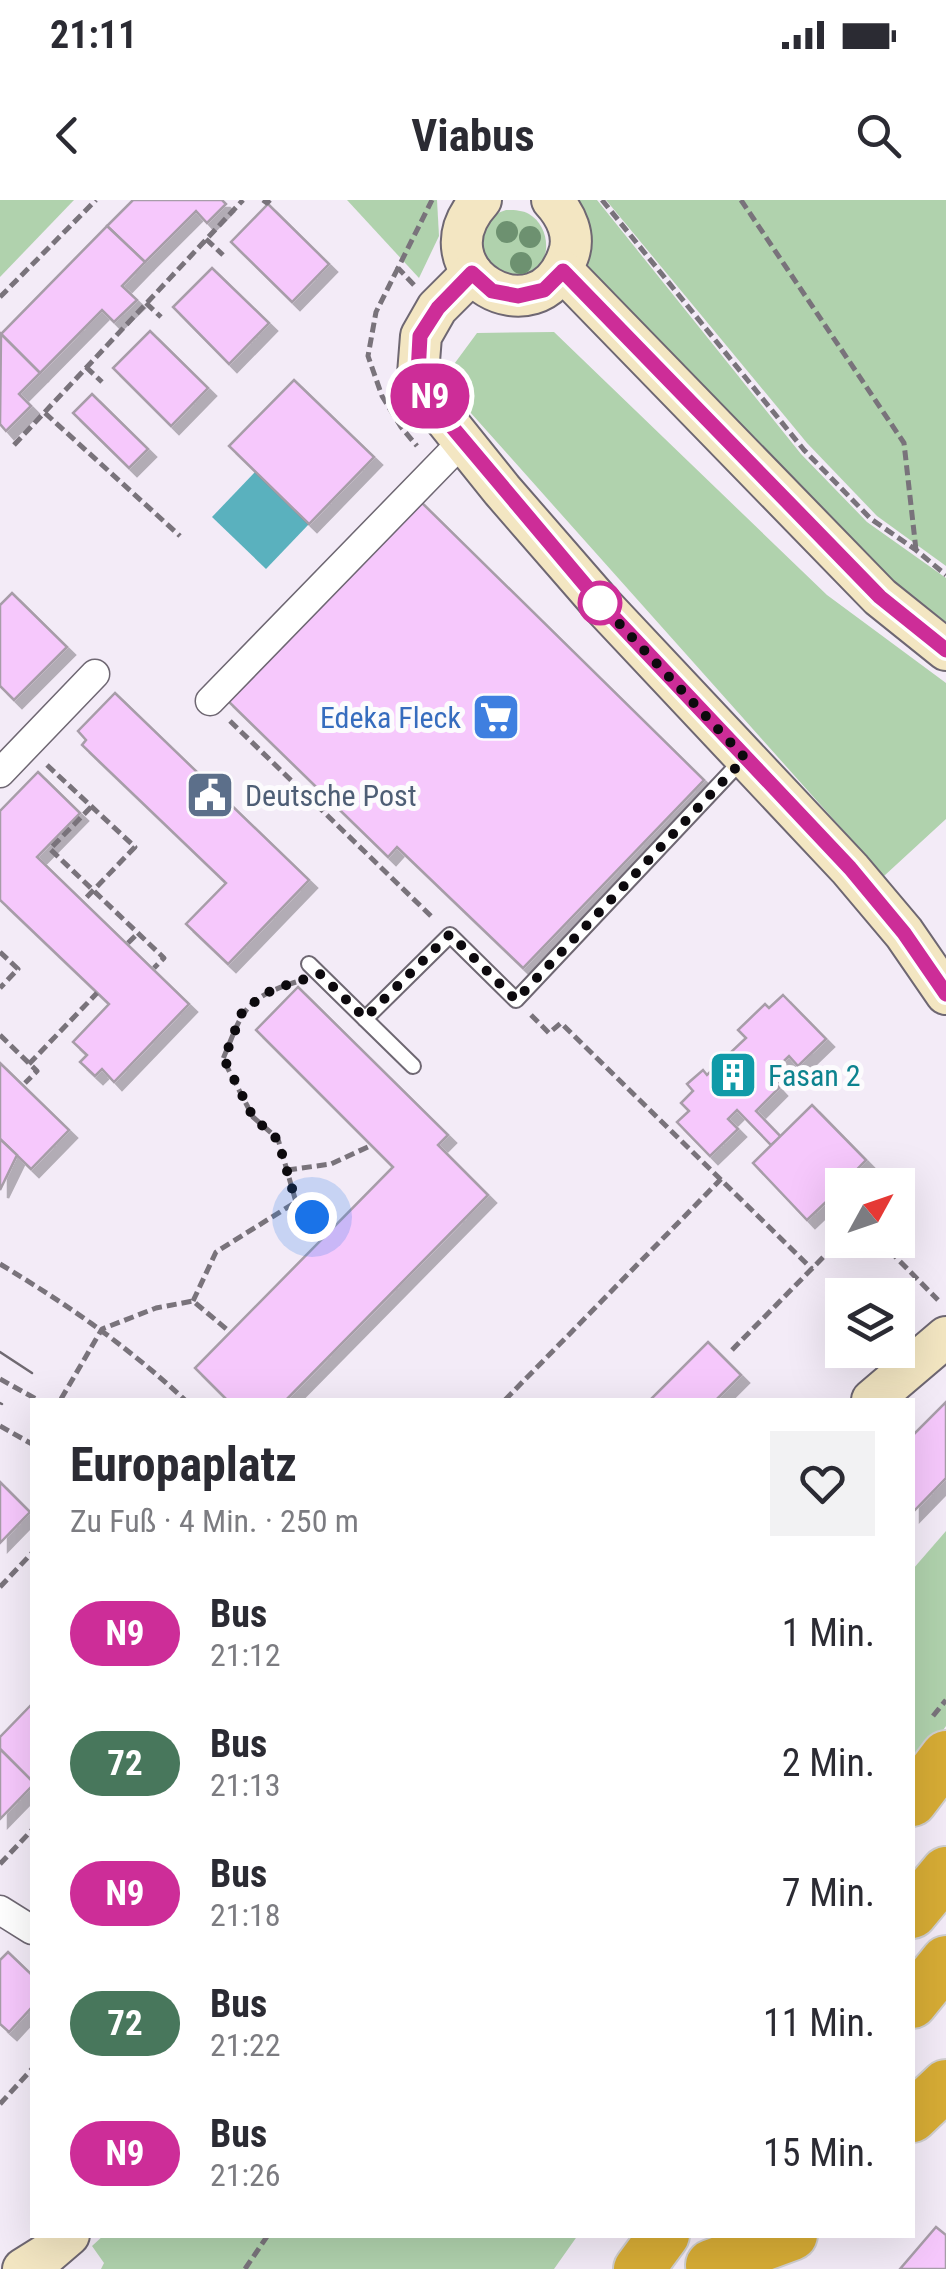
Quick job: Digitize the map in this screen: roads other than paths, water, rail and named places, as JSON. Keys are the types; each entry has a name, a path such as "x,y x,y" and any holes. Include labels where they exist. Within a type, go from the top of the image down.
{"highway":[{"path":"915,1796 946,1756"},
{"path":"915,1909 946,1872"},
{"path":"915,1999 946,1960"},
{"path":"915,2114 946,2085"},
{"path":"620,2238 624,2269"},
{"path":"639,2269 662,2238"},
{"path":"718,2256 781,2238"}],"street":[{"path":"482,200 470,212 462,232 463,254 472,273 492,291 518,296 544,290 563,271 572,248 568,223 552,200"},
{"path":"563,271 880,597 946,650"},
{"path":"472,273 438,308 420,336 418,374 437,409 602,605 850,868 904,933 946,994"},
{"path":"210,701 462,442"},
{"path":"0,773 95,674"},
{"path":"874,1398 942,1318"},
{"path":"0,1910 30,1929"},
{"path":"23,2269 66,2238"}],"lane":[{"path":"365,1018 450,934 516,1000 745,758"},
{"path":"314,969 413,1066"}],"water":[{"path":"255,472 309,524 266,569 212,517"}],"tram line":[{"path":"0,1352 32,1373"}],"place":[{"name":"Edeka Fleck","path":"496,717"},
{"name":"Deutsche Post","path":"210,795"},
{"name":"Fasan 2","path":"733,1075"}]}
